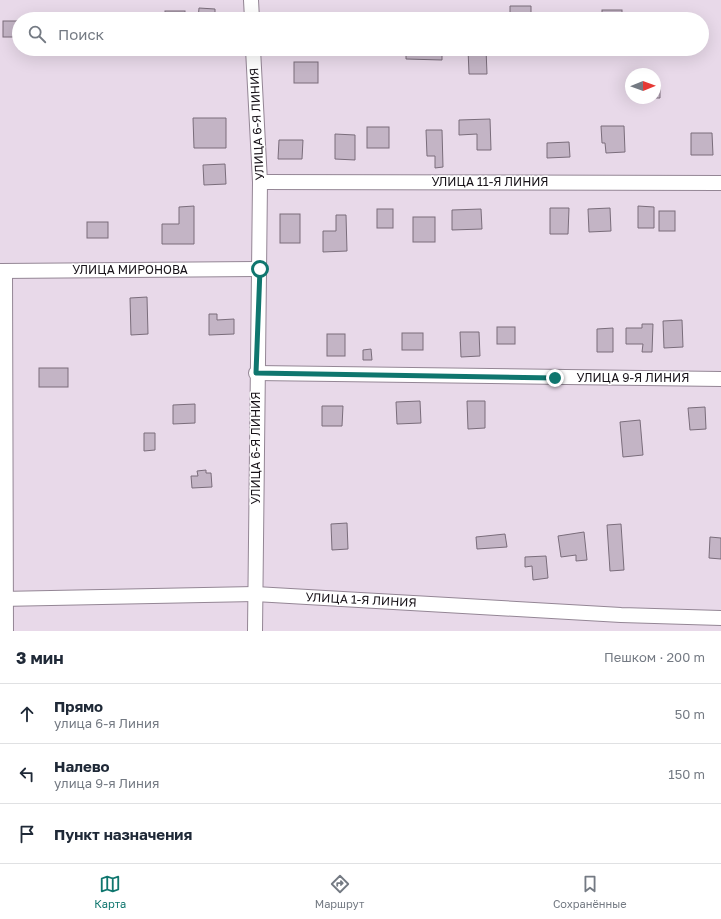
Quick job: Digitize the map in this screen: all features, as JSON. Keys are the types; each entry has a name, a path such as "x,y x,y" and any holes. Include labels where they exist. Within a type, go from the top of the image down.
{"street":[{"path":"251,0 252,12"},
{"name":"УЛИЦА 6-Я ЛИНИЯ","path":"253,56 260,182 260,269 256,373 255,631"},
{"name":"УЛИЦА 11-Я ЛИНИЯ","path":"260,182 721,183"},
{"name":"УЛИЦА МИРОНОВА","path":"2,271 260,269"},
{"path":"2,271 3,599 6,631"},
{"name":"УЛИЦА 9-Я ЛИНИЯ","path":"256,373 721,379"},
{"name":"УЛИЦА 1-Я ЛИНИЯ","path":"3,599 255,594 621,615 721,618"}],"building":[{"path":"510,6 531,6 531,12 510,12"},
{"path":"199,8 215,9 215,12 199,12"},
{"path":"602,10 622,10 622,12 602,12"},
{"path":"165,11 185,11 185,12"},
{"path":"3,21 12,21 12,37 3,37"},
{"path":"406,56 442,56 442,60 406,59"},
{"path":"468,56 486,56 487,74 469,74"},
{"path":"294,62 318,62 318,83 294,83"},
{"path":"193,118 226,118 226,148 194,148"},
{"path":"490,119 491,150 477,150 477,134 459,135 459,120"},
{"path":"601,126 624,126 625,152 606,153 605,143 602,143"},
{"path":"367,127 389,127 389,148 367,148"},
{"path":"426,130 442,130 443,167 435,168 435,156 427,156"},
{"path":"691,133 712,133 713,155 691,155"},
{"path":"335,134 355,135 355,160 335,159"},
{"path":"279,140 303,140 302,159 278,159"},
{"path":"569,142 570,157 547,158 547,143"},
{"path":"225,164 226,184 204,185 203,165"},
{"path":"194,206 194,244 162,244 162,224 179,224 179,207"},
{"path":"638,206 654,207 654,228 638,228"},
{"path":"550,208 569,208 568,234 550,234"},
{"path":"610,208 611,231 589,232 588,209"},
{"path":"377,209 393,209 393,228 377,228"},
{"path":"481,209 482,229 452,230 452,210"},
{"path":"659,211 675,211 675,231 659,231"},
{"path":"280,214 300,214 300,243 280,243"},
{"path":"336,215 346,215 347,251 323,252 323,231 336,231"},
{"path":"413,217 435,217 435,242 413,242"},
{"path":"87,222 108,222 108,238 87,238"},
{"path":"147,297 148,334 131,335 130,298"},
{"path":"209,314 217,314 217,320 234,319 234,334 209,335"},
{"path":"682,320 683,347 664,348 663,321"},
{"path":"642,324 653,324 652,352 642,352 643,344 626,344 626,328 642,328"},
{"path":"497,327 515,327 515,344 497,344"},
{"path":"613,328 613,352 597,352 597,329"},
{"path":"460,332 479,332 480,356 461,357"},
{"path":"402,333 423,333 423,350 402,350"},
{"path":"327,334 345,334 345,356 327,356"},
{"path":"371,349 372,360 363,360 363,350"},
{"path":"39,368 68,368 68,387 39,387"},
{"path":"420,401 421,423 397,424 396,402"},
{"path":"467,401 485,401 485,428 468,429"},
{"path":"195,404 195,423 173,424 173,405"},
{"path":"322,406 343,406 342,426 322,426"},
{"path":"705,407 706,429 690,430 688,408"},
{"path":"640,420 643,455 623,457 620,422"},
{"path":"144,433 155,433 155,450 144,451"},
{"path":"206,470 206,473 211,473 212,487 192,488 191,476 198,476 197,471"},
{"path":"347,523 348,549 332,550 331,524"},
{"path":"621,524 624,570 610,571 607,525"},
{"path":"584,532 587,560 576,561 576,555 561,557 558,536"},
{"path":"505,534 507,547 477,549 476,537"},
{"path":"710,537 721,538 721,559 709,558"},
{"path":"546,556 548,578 533,580 532,566 525,567 525,557"}],"route":[{"path":"260,269 256,373 555,378"}]}
